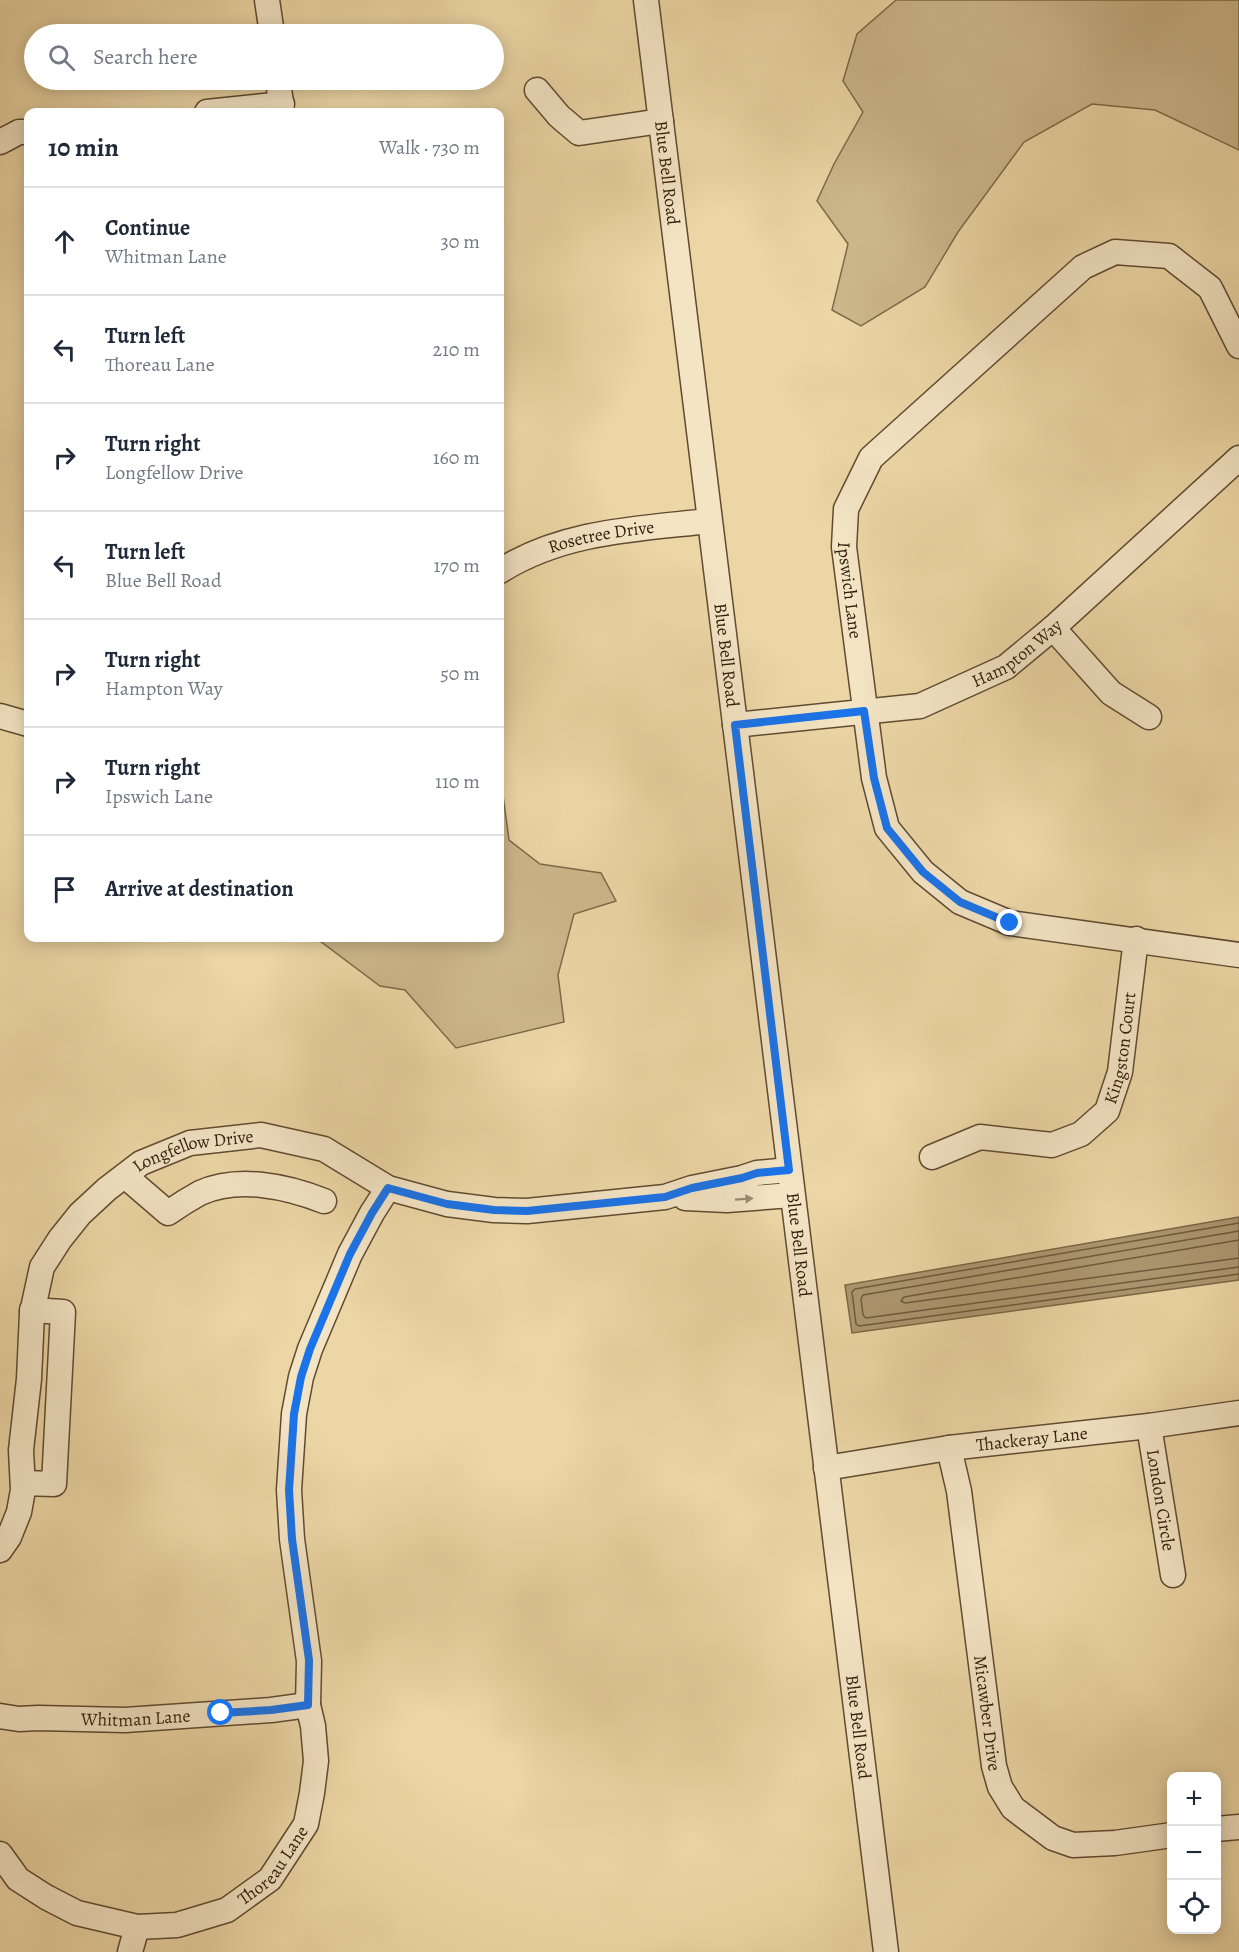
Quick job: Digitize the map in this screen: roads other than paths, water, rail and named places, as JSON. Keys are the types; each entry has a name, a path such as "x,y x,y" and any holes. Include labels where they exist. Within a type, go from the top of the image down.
{"street":[{"path":"267,0 271,24"},
{"name":"Blue Bell Road","path":"646,0 886,1952"},
{"path":"279,90 282,108"},
{"path":"537,90 559,116 579,134 661,121"},
{"path":"0,142 19,132 24,132"},
{"name":"Ipswich Lane","path":"1239,346 1210,288 1168,256 1115,252 1083,267 871,458 846,509 844,547 874,778 887,828 923,872 960,902 1010,923 1239,955"},
{"name":"Hampton Way","path":"735,725 920,706 1006,667 1053,628 1239,458"},
{"name":"Rosetree Drive","path":"504,569 528,555 583,537 709,520"},
{"path":"1053,628 1111,693 1149,717"},
{"path":"0,716 24,723"},
{"name":"Kingston Court","path":"932,1157 980,1137 1052,1145 1082,1134 1107,1111 1120,1072 1136,939"},
{"name":"Longfellow Drive","path":"0,1550 9,1537 19,1512 23,1483 21,1450 29,1379 32,1310 42,1267 80,1214 141,1163 190,1143 261,1135 324,1149 388,1188 447,1204 516,1211 665,1197 692,1188 757,1173 789,1170"},
{"path":"125,1176 168,1213 206,1191 250,1184 294,1190 324,1201"},
{"name":"Thoreau Lane","path":"0,1854 18,1879 77,1913 137,1927 177,1924 227,1910 270,1879 306,1824 316,1761 313,1725 308,1705 309,1660 292,1539 289,1490 294,1414 301,1377 310,1349 350,1254 388,1188"},
{"name":"Longfellow Drive","path":"665,1197 727,1200 792,1195"},
{"path":"23,1483 54,1484 63,1312 32,1310"},
{"name":"Thackeray Lane","path":"826,1468 949,1448 1149,1426 1239,1413"},
{"name":"London Circle","path":"1149,1426 1173,1575"},
{"name":"Micawber Drive","path":"949,1448 959,1491 994,1766 1000,1787 1013,1808 1035,1826 1053,1838 1072,1845 1114,1843 1167,1836"},
{"name":"Whitman Lane","path":"0,1716 19,1719 125,1720 271,1710 308,1705"},
{"path":"1221,1829 1239,1827"},
{"path":"130,1952 137,1927"}],"water":[{"path":"1239,1217 1239,1280 852,1333 845,1285"}]}
